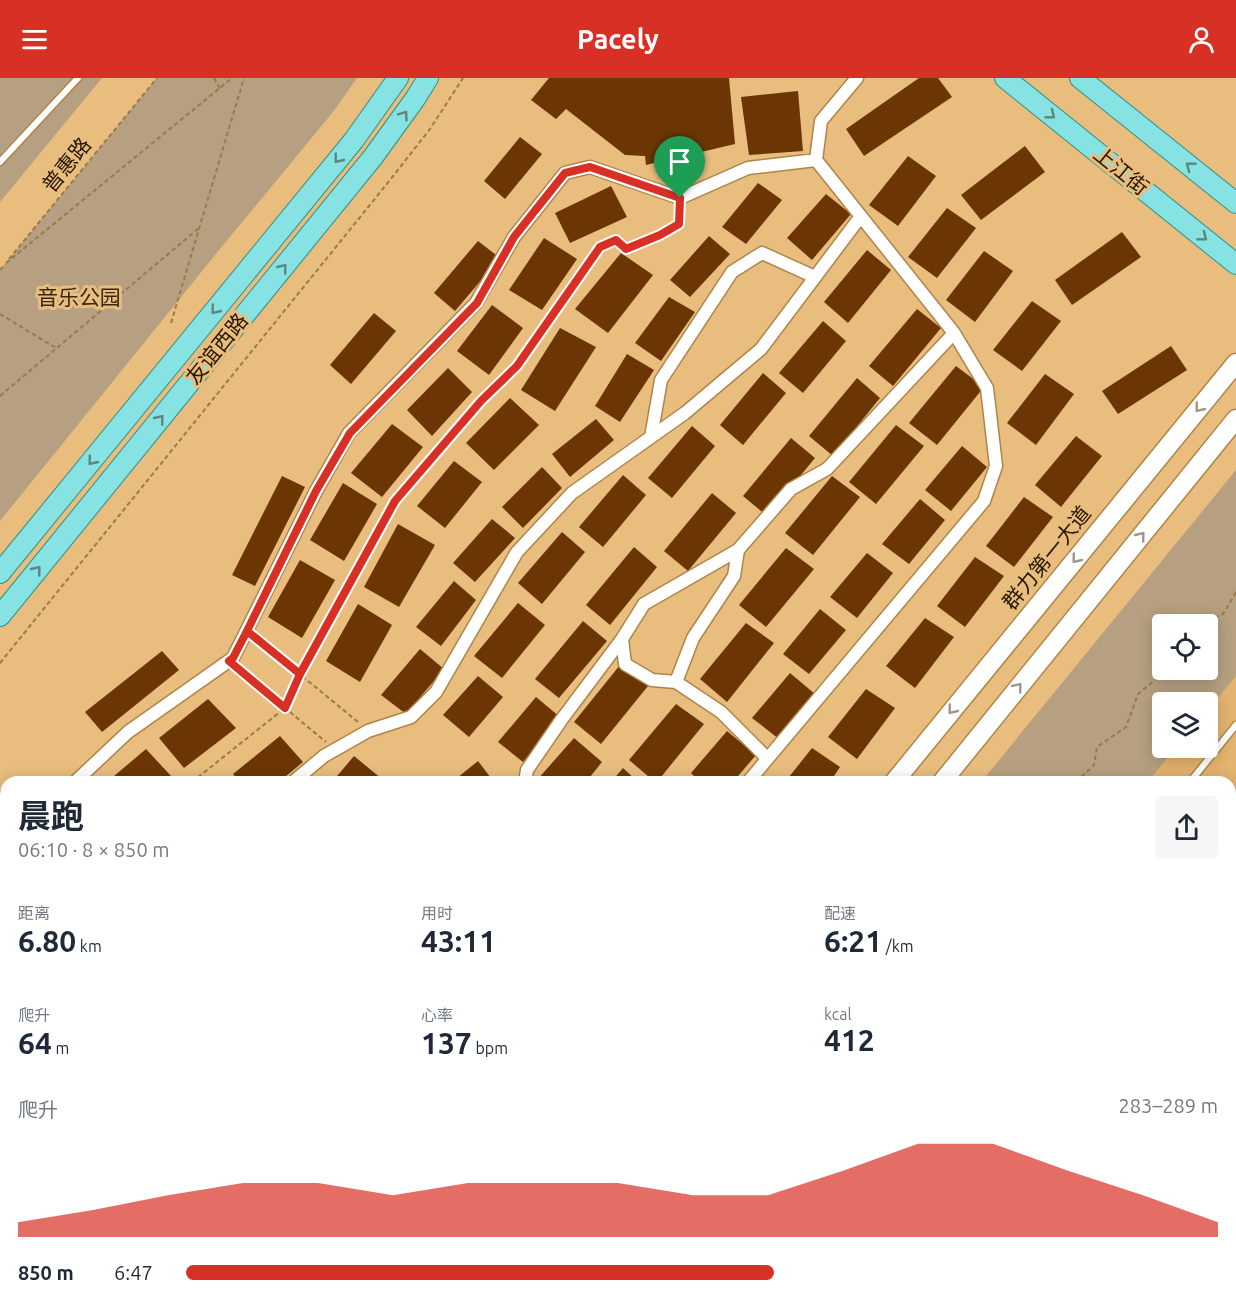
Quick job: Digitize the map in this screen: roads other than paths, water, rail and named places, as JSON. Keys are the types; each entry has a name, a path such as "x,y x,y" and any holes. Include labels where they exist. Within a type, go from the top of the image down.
{"main road":[{"name":"友谊西路","path":"0,573 354,140 398,78"},
{"name":"友谊西路","path":"0,615 373,157 428,78"},
{"name":"上江街","path":"1005,78 1236,264"},
{"path":"1080,78 1236,203"},
{"path":"1217,187 1236,194"},
{"name":"群力第一大道","path":"899,776 1236,363"},
{"path":"947,776 1236,419"}],"street":[{"path":"753,776 984,501 996,466 987,388 954,333 816,160 821,120 857,78"},
{"path":"81,776 128,732 233,658 316,491 350,433 477,303 514,237 565,173 590,167 680,198 748,168 816,160"},
{"path":"300,776 324,756 368,731 411,717 436,692 517,552 572,494 685,413 761,349 861,216"},
{"path":"651,437 661,380 732,272 762,253 815,277"},
{"path":"526,776 527,770 562,718 622,639 645,604 738,550 791,489 827,469 954,333"},
{"path":"676,682 693,638 734,576 738,550"},
{"path":"622,639 625,664 652,680 676,682 721,712 767,758"}],"lane":[{"path":"0,162 78,78"},
{"path":"1195,776 1236,725"}],"park label":[{"name":"音乐公园","path":"79,298"}]}
